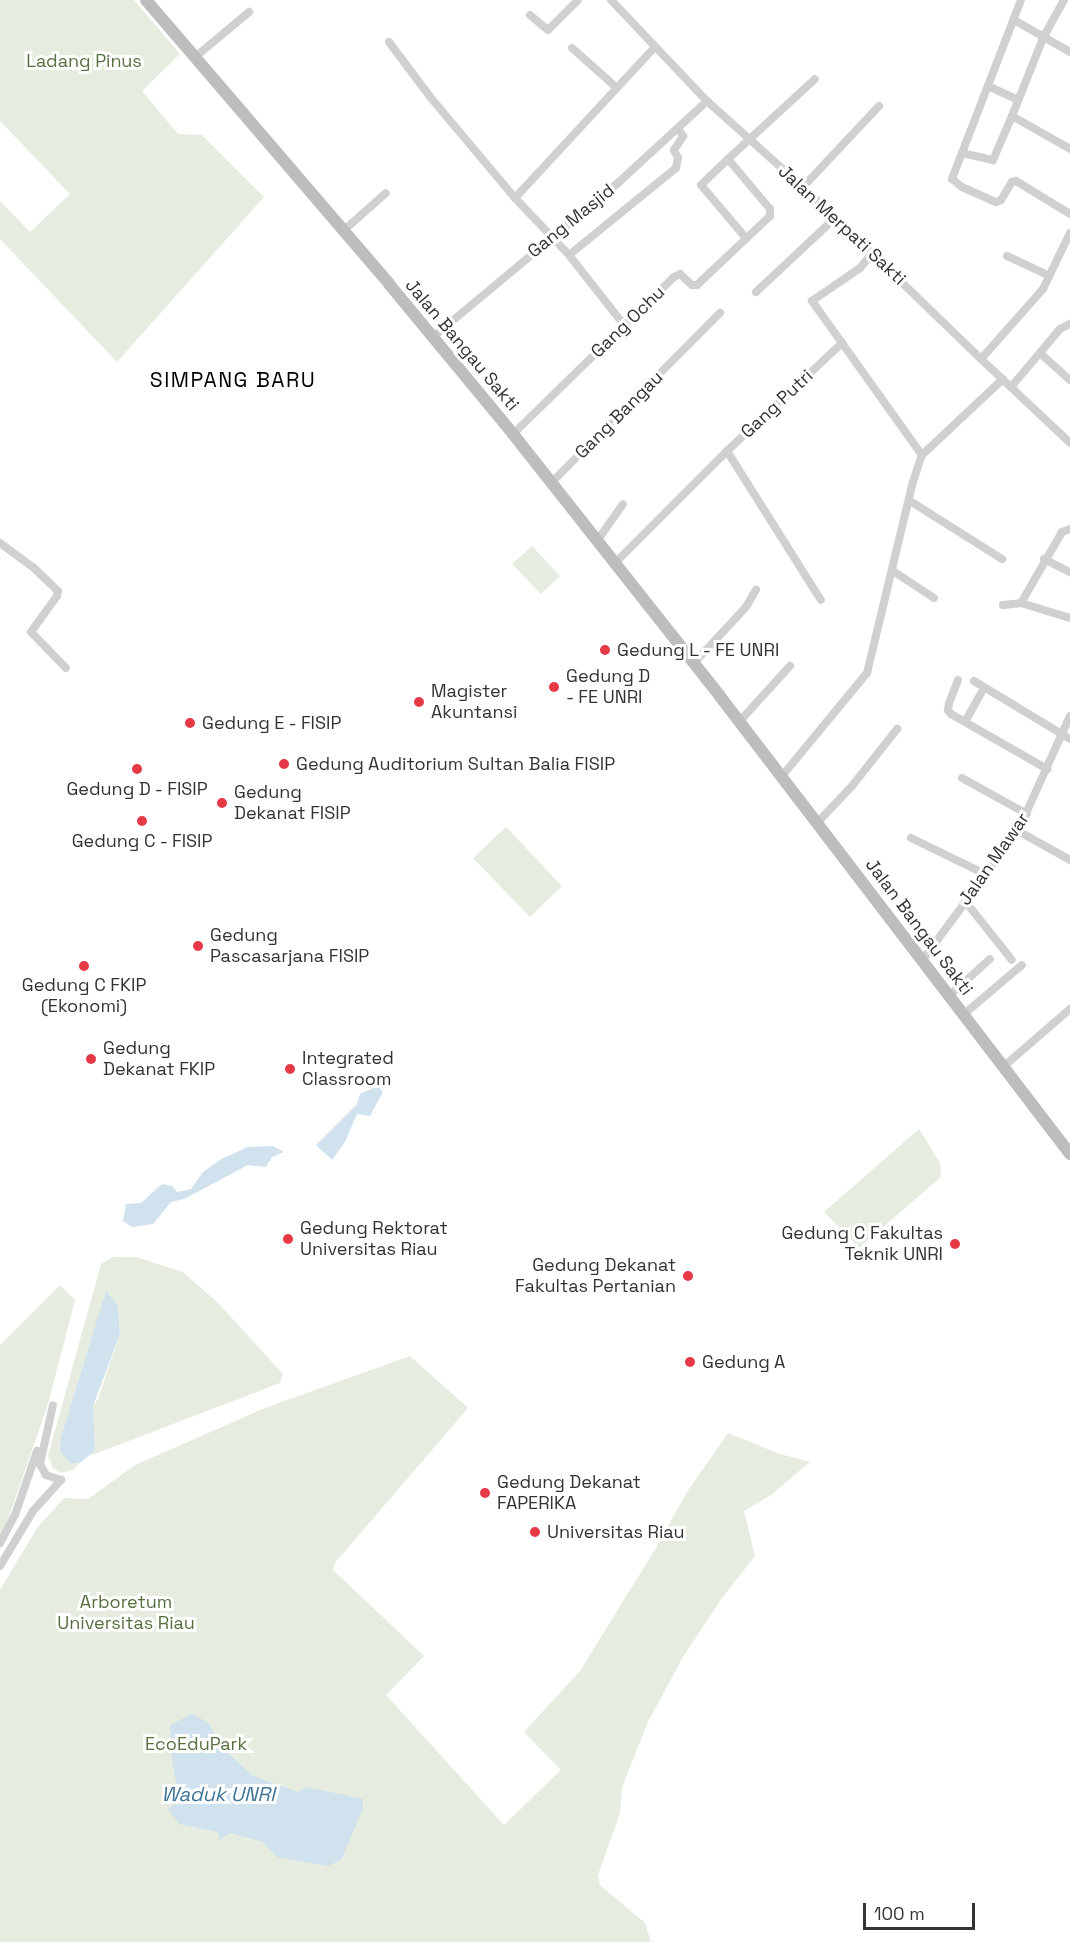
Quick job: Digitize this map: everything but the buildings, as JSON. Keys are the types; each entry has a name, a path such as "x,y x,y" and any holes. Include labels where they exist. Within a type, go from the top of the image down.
{"street":[{"name":"Jalan Bangau Sakti","path":"146,0 513,434 782,776 921,962 1069,1152"},
{"path":"530,15 548,30 578,0"},
{"name":"Jalan Merpati Sakti","path":"611,0 707,101 835,218 981,359"},
{"path":"1021,0 952,179 962,187 996,202 1001,200 1011,182 1016,181 1070,214"},
{"path":"962,153 993,160 1043,38 1064,0"},
{"path":"194,58 249,12"},
{"path":"1014,20 1070,52"},
{"path":"389,42 430,98 515,198 568,255 624,325"},
{"path":"515,198 655,47"},
{"path":"572,48 616,87"},
{"path":"728,159 771,213 746,238 701,185 728,159 815,79"},
{"path":"988,86 1018,100"},
{"name":"Gang Masjid","path":"433,337 551,236 588,209 679,130 707,101"},
{"path":"802,187 879,106"},
{"path":"1012,116 1070,149"},
{"path":"568,255 676,168 678,158 674,150 683,136 679,130"},
{"path":"343,231 386,193"},
{"path":"756,292 835,218"},
{"path":"1070,233 1050,276 1032,303 981,359 1070,443"},
{"name":"Gang Ochu","path":"513,434 674,277 680,274 692,285 697,285 746,238"},
{"path":"872,253 860,268 812,301 922,455"},
{"path":"1007,256 1050,276"},
{"name":"Gang Bangau","path":"551,483 720,313"},
{"path":"1011,387 1060,329 1070,324"},
{"name":"Gang Putri","path":"614,564 727,451 842,343"},
{"path":"1040,353 1070,380"},
{"path":"782,776 867,673 917,467 922,455 1003,379"},
{"path":"727,451 821,600"},
{"path":"910,501 1002,560"},
{"path":"597,541 623,504"},
{"path":"1021,603 1044,559 1063,530 1070,529"},
{"path":"0,543 34,568 58,591 57,596 31,632 66,668"},
{"path":"1044,559 1070,572"},
{"path":"893,570 934,598"},
{"path":"694,663 746,607 756,590"},
{"path":"1003,605 1021,603 1070,618"},
{"path":"739,722 790,666"},
{"path":"958,680 948,710 1047,769"},
{"path":"974,681 1070,739"},
{"path":"965,722 981,693"},
{"name":"Jalan Mawar","path":"921,962 1018,831 1070,716"},
{"path":"817,823 852,786 897,729"},
{"path":"962,778 1027,814"},
{"path":"1018,831 1070,860"},
{"path":"911,838 984,874"},
{"path":"965,901 1012,960"},
{"path":"949,996 990,959"},
{"path":"963,1016 1022,965"},
{"path":"1003,1067 1070,1009"},
{"path":"0,1543 15,1515 53,1405 40,1464 46,1475 61,1480 33,1511 0,1566"}],"green space":[{"name":"Ladang Pinus","path":"0,0 134,0 180,54 142,91 178,134 202,135 264,197 117,362 0,239 0,201 30,232 70,194 0,121"},
{"path":"532,546 560,576 541,594 512,564"},
{"path":"506,827 562,886 530,917 473,858"},
{"path":"919,1129 940,1163 941,1177 859,1248 824,1212"},
{"path":"113,1257 136,1257 183,1272 218,1303 283,1374 280,1383 92,1455 95,1451 93,1406 98,1399 120,1334 118,1306 106,1292 61,1437 71,1464 81,1462 73,1470 61,1473 53,1468 48,1456 101,1264"},
{"path":"60,1285 75,1300 48,1404 7,1522 0,1534 0,1345"},
{"name":"EcoEduPark","path":"410,1356 468,1408 334,1564 333,1570 424,1656 386,1695 504,1825 561,1770 524,1732 580,1671 653,1553 687,1492 728,1433 780,1454 810,1462 771,1495 744,1511 755,1556 722,1598 683,1657 648,1722 622,1787 620,1813 598,1875 600,1885 645,1923 651,1942 0,1942 0,1590 37,1528 64,1498 88,1499 135,1465 265,1408"}],"water":[{"path":"378,1086 383,1092 370,1116 357,1114 345,1142 332,1160 316,1145 357,1104 360,1094"},
{"path":"273,1146 284,1152 272,1157 266,1167 248,1165 184,1199 171,1202 153,1224 132,1227 123,1221 126,1204 141,1203 162,1184 172,1186 177,1192 191,1189 203,1172 221,1159 248,1147"},
{"path":"106,1291 118,1306 120,1334 93,1406 95,1451 81,1462 71,1464 60,1451 61,1437"},
{"name":"Waduk UNRI","path":"192,1714 209,1723 220,1746 253,1776 298,1792 307,1787 363,1799 363,1809 341,1860 328,1866 277,1857 263,1842 230,1833 220,1840 218,1832 179,1824 168,1809 179,1801 172,1760 170,1725"}],"place":[{"name":"Gedung L - FE UNRI","path":"605,650"},
{"name":"Gedung D - FE UNRI","path":"554,687"},
{"name":"Magister Akuntansi","path":"419,702"},
{"name":"Gedung E - FISIP","path":"190,723"},
{"name":"Gedung Auditorium Sultan Balia FISIP","path":"284,764"},
{"name":"Gedung D - FISIP","path":"137,769"},
{"name":"Gedung Dekanat FISIP","path":"222,803"},
{"name":"Gedung C - FISIP","path":"142,821"},
{"name":"Gedung Pascasarjana FISIP","path":"198,946"},
{"name":"Gedung C FKIP (Ekonomi)","path":"84,966"},
{"name":"Gedung Dekanat FKIP","path":"91,1059"},
{"name":"Integrated Classroom","path":"290,1069"},
{"name":"Gedung Rektorat Universitas Riau","path":"288,1239"},
{"name":"Gedung C Fakultas Teknik UNRI","path":"955,1244"},
{"name":"Gedung Dekanat Fakultas Pertanian","path":"688,1276"},
{"name":"Gedung A","path":"690,1362"},
{"name":"Gedung Dekanat FAPERIKA","path":"485,1493"},
{"name":"Universitas Riau","path":"535,1532"}],"district":[{"name":"SIMPANG BARU","path":"233,380"}],"park label":[{"name":"Arboretum Universitas Riau","path":"126,1613"}]}
